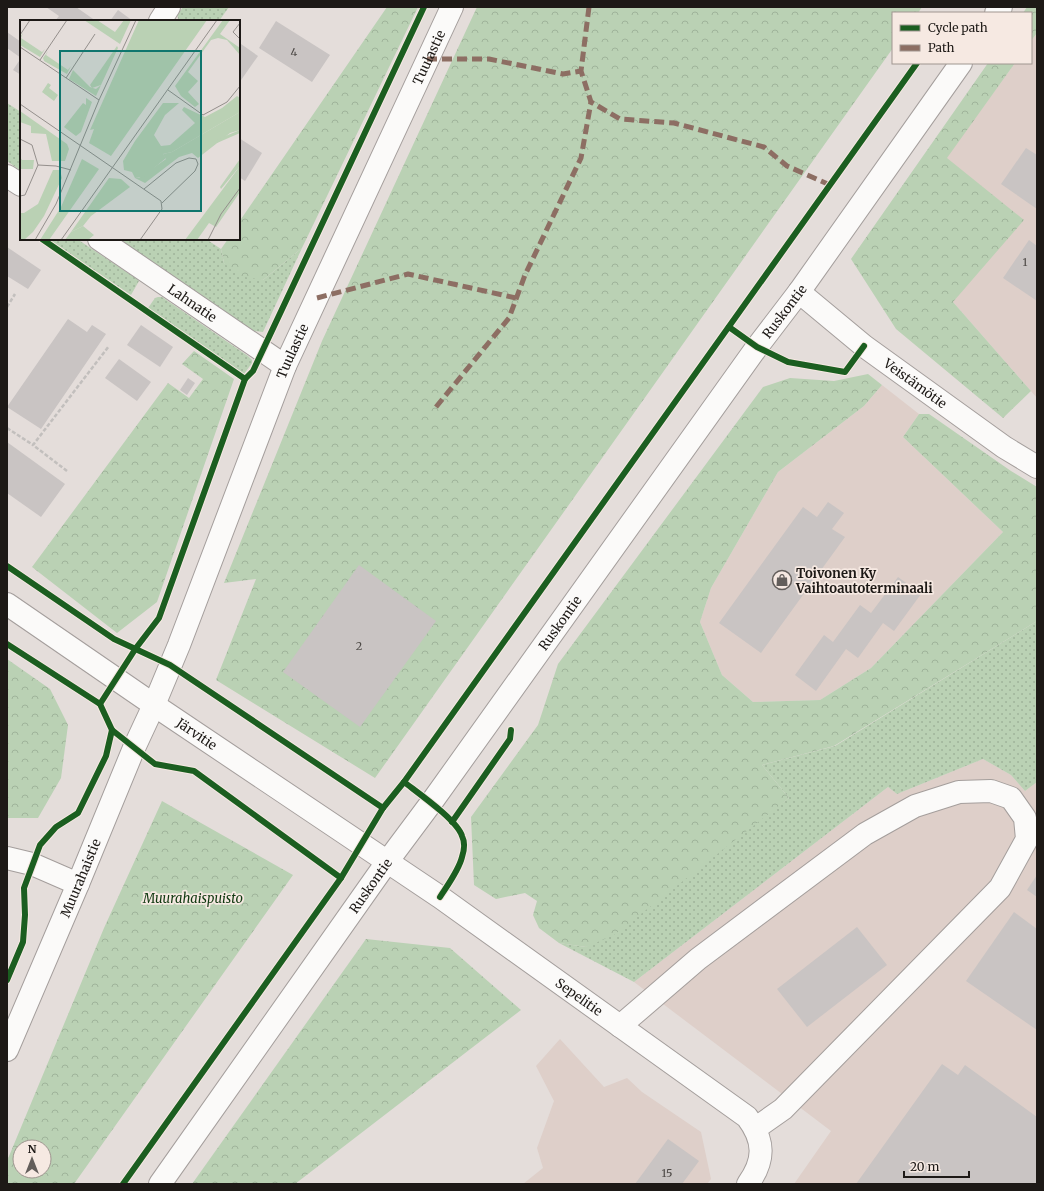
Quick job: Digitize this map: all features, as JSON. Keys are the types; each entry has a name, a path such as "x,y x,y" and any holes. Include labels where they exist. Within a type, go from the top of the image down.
{"street":[{"path":"161,20 169,7"},
{"name":"Tuulastie","path":"154,705 179,645 285,366 452,7"},
{"name":"Ruskontie","path":"160,1184 387,862 431,803 743,366 799,292 960,64"},
{"path":"7,176 20,184"},
{"name":"Lahnatie","path":"100,240 285,366"},
{"name":"Veistämötie","path":"799,292 864,346 1004,446 1037,467"},
{"name":"Järvitie","path":"7,604 387,862"},
{"name":"Muurahaistie","path":"7,1050 134,748 154,705"},
{"path":"620,1026 698,960 865,834 915,806 959,792 991,791 1010,798 1025,818 1027,840 1000,888 758,1135 760,1156 754,1174 748,1184"},
{"path":"7,858 32,864 78,884"},
{"name":"Sepelitie","path":"387,862 440,897 747,1117 758,1135"}],"path":[{"path":"7,307 15,294"},
{"path":"33,445 109,346"},
{"path":"7,428 33,445 67,471"}],"shaded area":[{"path":"1037,33 1037,398 953,302 946,158 1014,64 1032,64 1032,40"},
{"path":"882,385 919,414 903,437 1003,532 871,668 820,700 753,702 722,675 700,622 711,588 778,472 864,406"},
{"path":"983,759 1011,775 1025,791 1037,782 1037,1184 794,1184 831,1131 634,982 888,787 897,794"},
{"path":"560,1039 604,1087 627,1078 642,1092 701,1132 711,1179 707,1184 523,1184 543,1168 537,1148 554,1101 536,1066"}],"green space":[{"path":"183,7 229,7 220,20 179,20 177,15"},
{"path":"387,7 418,7 302,248 263,280 239,276 224,263 221,249 227,240 240,240 240,221"},
{"path":"477,7 922,7 919,12 892,12 892,49 375,778 216,680 256,579 224,583 322,341"},
{"path":"1027,7 1037,7 1037,33 1032,40 1032,12 1024,12"},
{"path":"987,64 1014,64 947,158 1024,220 953,302 1031,391 1003,418 896,329 851,259"},
{"path":"7,103 20,111 20,170 7,161"},
{"path":"48,240 78,240 137,279 139,281 131,295"},
{"path":"120,240 208,240 221,249 224,263 263,280 302,248 263,332 254,331"},
{"path":"162,297 248,356 252,360 252,363 244,374 148,308 155,298"},
{"path":"194,351 234,379 157,602 117,633 32,567 168,383 189,398 203,379 182,364"},
{"path":"868,374 882,385 864,406 778,472 711,588 700,622 722,675 753,702 820,700 871,668 1003,532 903,437 919,414 929,414 1011,471 1037,487 1037,621 834,746 762,765 789,798 614,935 586,947 559,943 539,928 533,915 537,901 525,893 496,899 474,885 471,817 538,725 558,664 763,387 790,378 834,381"},
{"path":"1037,621 1037,782 1025,791 1011,775 983,759 897,794 888,787 634,982 559,943 586,947 789,798 762,765 835,746"},
{"path":"7,659 50,689 68,725 61,778 38,818 7,818"},
{"name":"Muurahaispuisto","path":"162,801 293,875 74,1184 7,1184 7,1161 12,1149 12,1179 52,1179 52,1139 16,1139 104,928"},
{"path":"366,939 450,948 521,1010 295,1184 192,1184"}],"building":[{"path":"46,7 76,7 95,20 56,20 59,16"},
{"path":"118,10 132,20 111,20"},
{"path":"276,21 330,55 312,82 259,48"},
{"path":"7,32 20,41 20,57 7,48"},
{"path":"241,44 258,56 240,82"},
{"path":"20,60 20,74 13,70"},
{"path":"240,139 262,153 245,181 240,178"},
{"path":"1026,148 1037,155 1037,209 1001,184"},
{"path":"1029,240 1037,246 1037,301 1003,278"},
{"path":"7,247 41,270 28,289 7,276"},
{"path":"68,319 87,332 92,325 106,334 41,429 7,407"},
{"path":"141,325 173,347 160,367 127,345"},
{"path":"119,359 151,382 137,401 105,378"},
{"path":"188,378 195,383 187,395 180,390"},
{"path":"7,442 65,484 41,517 7,493"},
{"name":"Toivonen Ky Vaihtoautoterminaali","path":"828,502 844,513 832,529 845,537 761,653 719,623 803,507 817,517"},
{"path":"359,565 436,621 360,727 283,672"},
{"path":"898,577 921,594 894,631 883,623 858,658 846,649 816,691 795,675 824,635 833,642 860,605 871,613"},
{"path":"1037,875 1037,897 1027,890"},
{"path":"1014,912 1037,929 1037,1030 966,981"},
{"path":"857,927 887,965 807,1027 777,989"},
{"path":"942,1064 958,1075 965,1065 1037,1117 1037,1184 856,1184"},
{"path":"668,1139 699,1161 682,1184 635,1184"}],"marked path":[{"path":"589,7 581,71 591,102 620,119 674,123 764,147 787,166 830,185"},
{"path":"427,59 489,59 563,74 581,71"},
{"path":"436,407 509,318 525,275 581,158 591,102"},
{"path":"317,298 408,274 516,298"}],"cycle path":[{"path":"100,704 136,648 159,618 245,379 253,371 424,7"},
{"path":"123,1184 341,878 383,808 404,782 916,64"},
{"path":"43,240 245,379"},
{"path":"729,327 757,347 788,362 845,372 864,346"},
{"path":"7,566 114,639 170,665 383,808"},
{"path":"7,644 100,704 112,730 155,764 194,771 341,878"},
{"path":"7,980 23,942 25,915 24,888 40,845 56,827 78,813 106,756 112,730"},
{"path":"452,822 510,739 511,730"},
{"path":"404,782 453,822 463,838 463,855 452,878 440,897"}],"place":[{"name":"Toivonen Ky Vaihtoautoterminaali","path":"782,580"}]}
